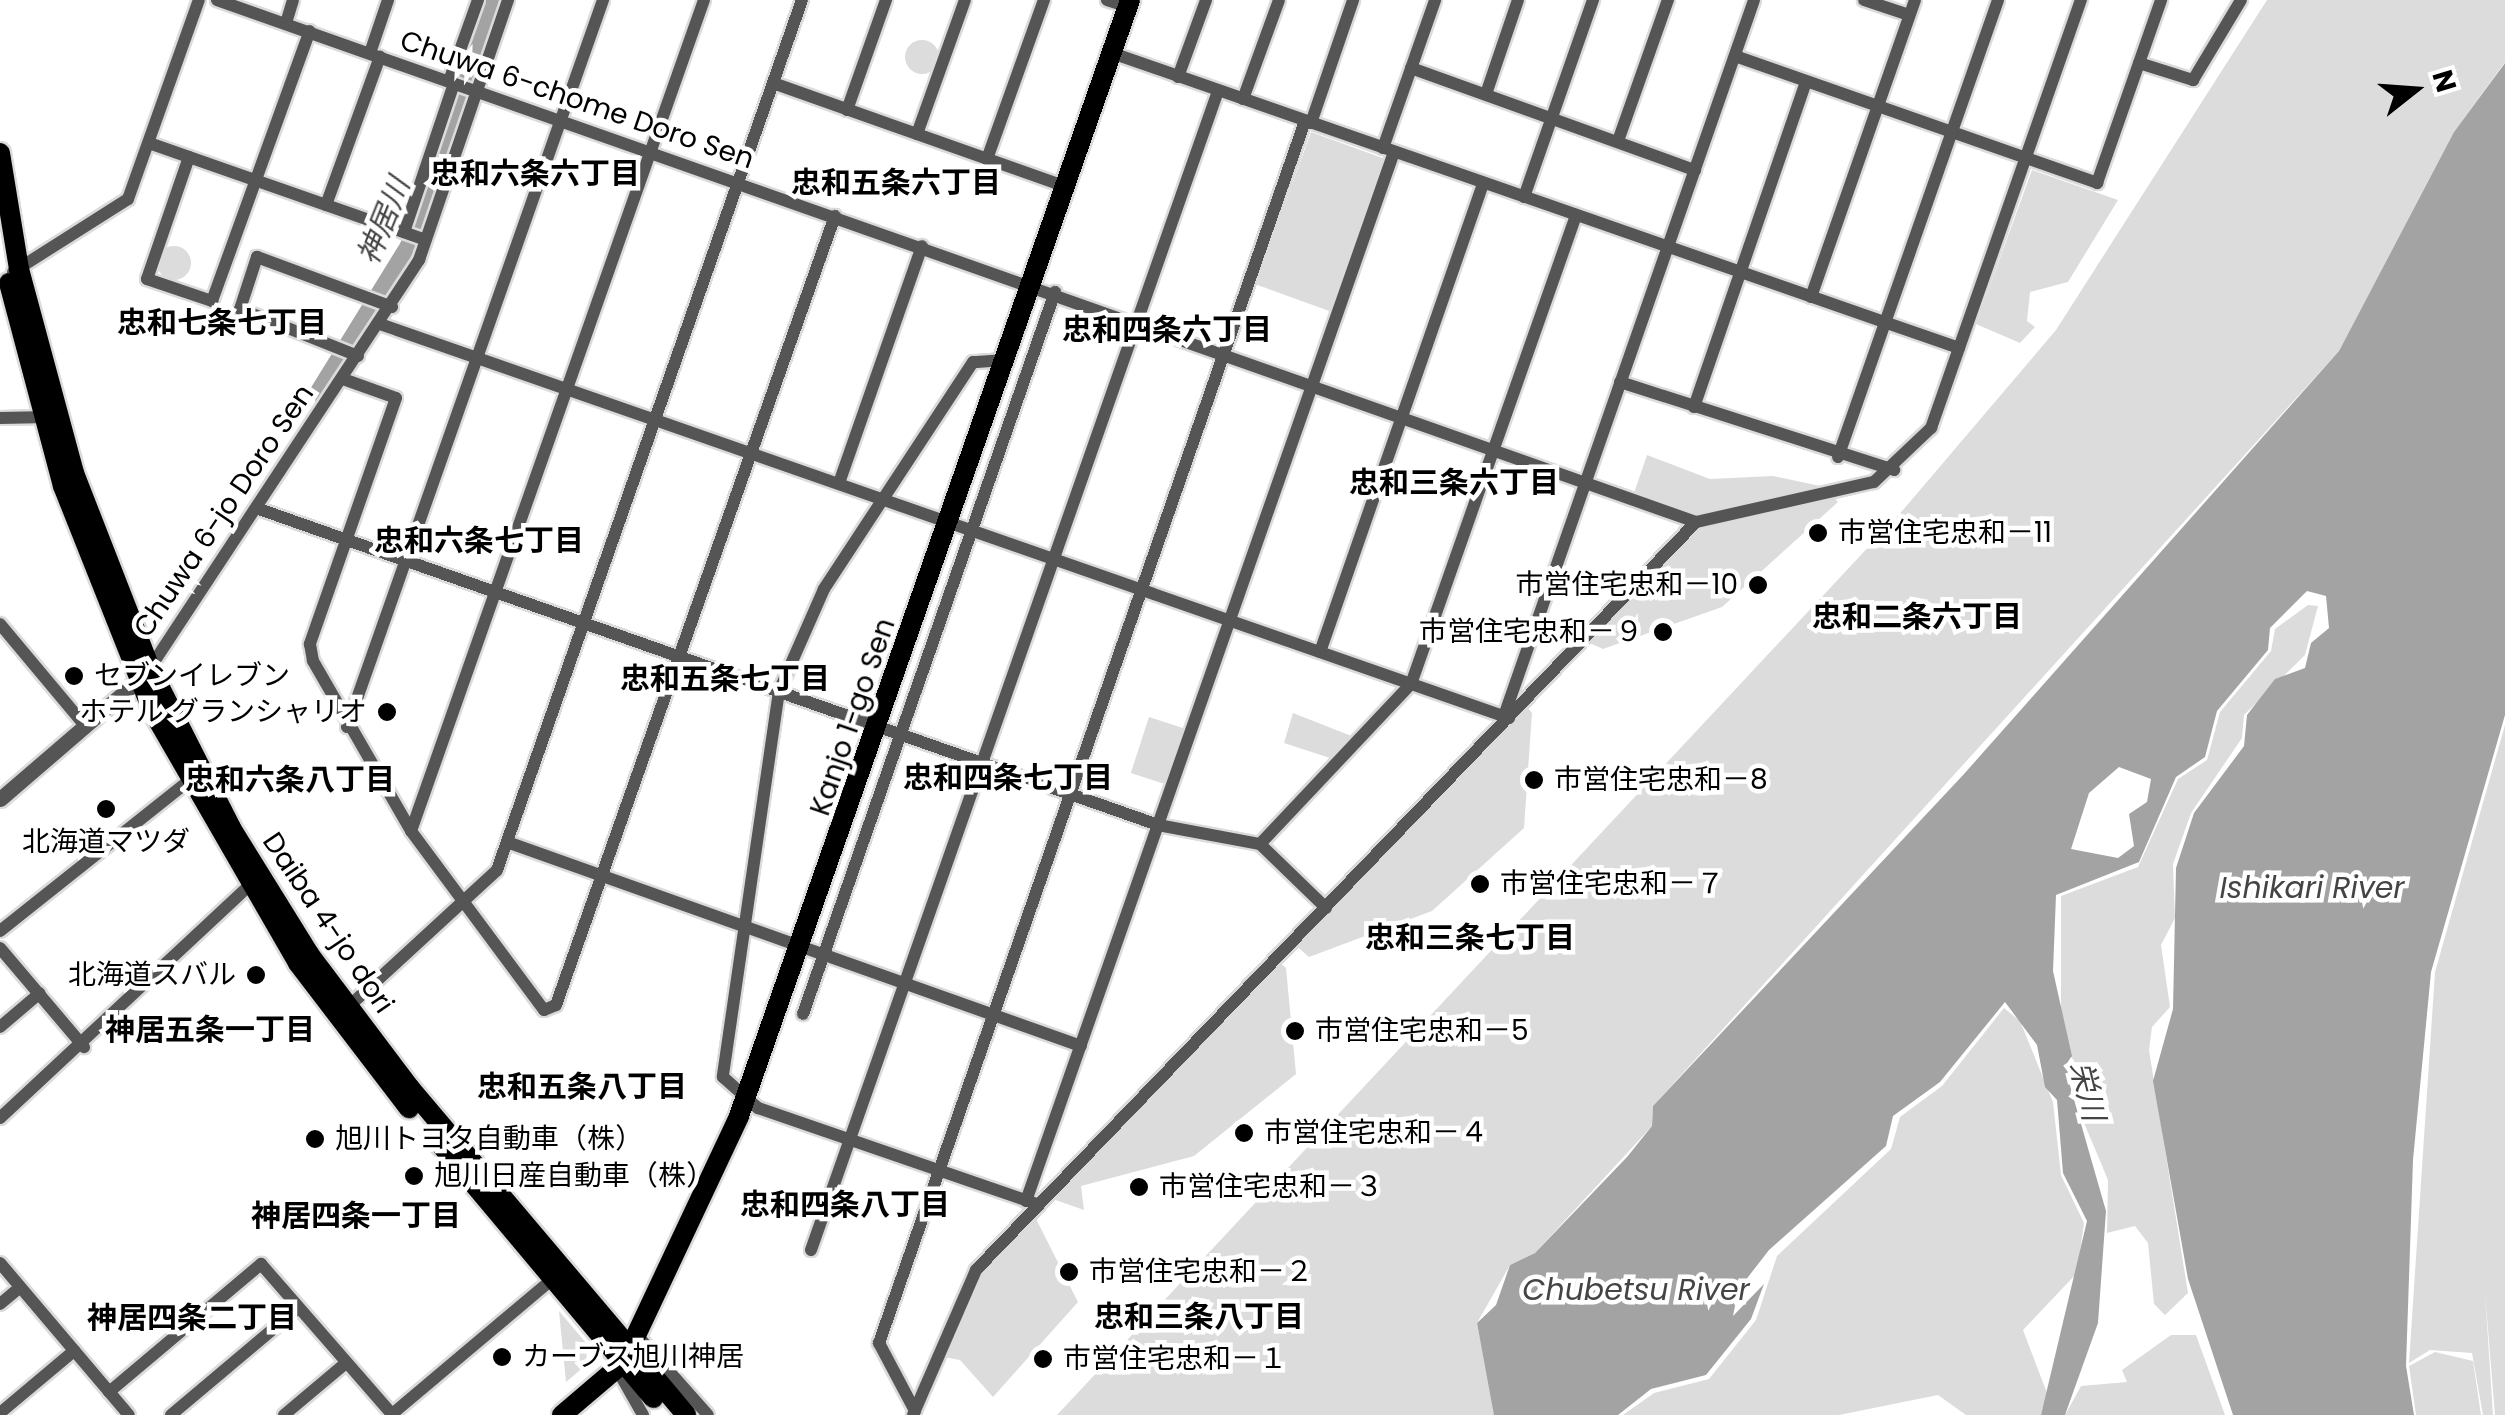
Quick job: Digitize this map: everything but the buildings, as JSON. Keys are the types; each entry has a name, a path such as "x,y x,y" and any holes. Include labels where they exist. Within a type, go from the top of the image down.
{"main road":[{"name":"Kanjo 1-go Sen","path":"562,1415 626,1354 744,1101 889,731 950,521 1129,4"},
{"name":"Daiba 4-jo dori","path":"0,153 13,273 49,417 144,675 195,777 254,881 342,1013 558,1275 626,1354 686,1415"},
{"name":"Daiba 4-jo dori","path":"0,244 13,273"},
{"name":"Daiba 4-jo dori","path":"626,1354 668,1415"}],"street":[{"path":"13,273 128,199 198,0"},
{"name":"Chuwa 6-chome Doro Sen","path":"217,0 1055,292 1696,522"},
{"path":"286,23 294,0"},
{"path":"326,205 375,55 388,0"},
{"path":"149,143 414,236 461,85 478,0"},
{"name":"Chuwa 6-jo Doro Sen","path":"144,675 342,379 353,352 380,324 414,236 461,85 508,0"},
{"path":"347,726 603,0"},
{"path":"411,831 704,0"},
{"path":"342,1013 497,870 802,0"},
{"path":"847,110 886,0"},
{"path":"917,134 965,0"},
{"path":"987,159 1044,0"},
{"path":"1107,0 1129,4"},
{"path":"1178,77 1206,0"},
{"path":"1243,99 1278,0"},
{"path":"914,1413 879,1343 1352,0"},
{"path":"1033,1203 1081,1046 1312,383 1435,0"},
{"path":"1486,94 1518,0"},
{"path":"1524,197 1593,0"},
{"path":"1618,140 1668,0"},
{"path":"1506,717 1754,0"},
{"path":"1864,0 1910,15"},
{"path":"1811,298 1914,0"},
{"path":"1838,456 1998,0"},
{"path":"914,1413 976,1270 1033,1203 1326,908 1696,522 1894,470 1931,428 2081,0"},
{"path":"1735,56 2097,184 2161,0"},
{"path":"2138,62 2193,80 2241,0"},
{"path":"188,157 147,279 212,301 310,32"},
{"path":"1112,54 1959,348"},
{"path":"1411,68 1695,170"},
{"path":"1694,407 1806,82"},
{"path":"772,83 1068,187"},
{"path":"810,1250 1140,322 1218,90"},
{"path":"1320,652 1484,183"},
{"path":"1260,844 1411,684 1576,214"},
{"path":"342,379 396,398 310,644 347,726 411,831 461,905 544,1010 556,1005 836,216"},
{"path":"839,484 922,246"},
{"path":"353,352 240,309 257,257 386,303"},
{"path":"803,1014 889,731 972,528 1055,292"},
{"path":"380,324 1506,717"},
{"path":"1005,360 973,362 824,589 779,691 723,1077 744,1101 1033,1203"},
{"path":"1620,382 1838,456 1894,470"},
{"path":"0,418 49,417"},
{"path":"256,508 1158,825 1260,844 1326,908"},
{"path":"0,624 86,727"},
{"path":"0,799 144,675"},
{"path":"0,931 195,777"},
{"path":"507,842 1081,1046"},
{"path":"0,1118 84,1047 254,881"},
{"path":"0,948 84,1047"},
{"path":"0,1027 40,994"},
{"path":"0,1264 128,1415"},
{"path":"109,1392 261,1264 392,1414 558,1275"},
{"path":"0,1304 20,1287"},
{"path":"171,1415 298,1308"},
{"path":"0,1413 74,1350"},
{"path":"626,1354 644,1415"},
{"path":"626,1354 708,1415"},
{"path":"284,1415 346,1362"}],"shaded area":[{"path":"2267,0 2505,0 2505,62 2454,132 2339,351 1653,1106 1652,1126 1535,1253 1510,1265 1477,1323 1495,1415 1057,1415 1903,510 2056,330"},
{"path":"922,40 934,45 939,57 934,69 922,74 910,69 905,57 910,45"},
{"path":"1311,132 1385,159 1330,311 1256,284"},
{"path":"2032,170 2118,200 2068,282 2030,292 2027,321 2035,327 2020,343 1976,324"},
{"path":"174,246 186,251 191,263 186,275 174,280 162,275 157,263 162,251"},
{"path":"1647,455 1710,479 1773,476 1825,487 1838,502 1722,607 1603,649 1583,640 1696,523 1633,496"},
{"path":"2308,605 2318,606 2305,655 2244,715 2242,738 2191,813 2173,864 2175,918 2161,945 2170,1007 2152,1027 2149,1050 2188,1293 2165,1315 2154,1304 2148,1243 2135,1226 2107,1233 2108,1180 2079,1111 2061,1018 2061,896 2138,867 2178,779 2207,760 2220,712 2271,651 2275,629"},
{"path":"1523,702 1532,713 1524,828 1432,911 1309,957 1293,943"},
{"path":"1293,713 1354,737 1333,759 1284,743"},
{"path":"1149,717 1185,729 1167,785 1131,773"},
{"path":"2505,725 2505,1415 2495,1415 2485,1293 2493,1415 2483,1415 2472,1353 2430,1350 2409,1363 2435,972"},
{"path":"1277,960 1286,968 1296,1074 1194,1156 1081,1186 1084,1210 1047,1197"},
{"path":"2004,1008 2020,1021 2053,1102 2061,1175 2084,1223 2077,1273 2023,1330 2047,1393 2041,1415 1966,1415 1938,1395 1839,1415 1623,1415 1654,1393 1709,1379 1756,1320 1777,1256 1891,1149 1900,1117 1942,1086"},
{"path":"1032,1211 1078,1302 993,1397 960,1360 939,1356 976,1270"},
{"path":"559,1311 587,1344 586,1365 566,1382"},
{"path":"2171,1335 2196,1335 2225,1415 2065,1415 2081,1386 2127,1382 2122,1370"},
{"path":"2435,1352 2473,1361 2481,1415 2416,1415 2409,1366"}],"water":[{"path":"2505,63 2505,715 2431,972 2413,1160 2406,1366 2414,1415 2233,1415 2188,1279 2153,1081 2173,1009 2176,868 2194,813 2244,746 2247,715 2275,679 2305,668 2311,643 2329,628 2326,596 2307,591 2270,628 2268,650 2217,711 2205,757 2176,777 2139,862 2056,895 2053,971 2072,1056 2067,1075 2106,1211 2098,1323 2065,1415 2041,1415 2087,1221 2063,1173 2057,1100 2045,1087 2037,1045 2005,1002 1940,1082 1893,1116 1886,1146 1769,1250 1738,1290 1733,1316 1764,1284 1751,1319 1706,1375 1651,1389 1618,1415 1494,1415 1477,1323 1496,1305 1510,1265 1535,1253 1627,1157 1652,1126 1653,1106 1964,774 2339,351 2454,132","holes":["2119,767 2151,779 2147,802 2129,814 2134,846 2118,858 2071,849 2089,793"]}],"waterway":[{"name":"神居川","path":"320,392 410,246 494,0"}],"place":[{"name":"市営住宅忠和－11","path":"1818,533"},
{"name":"市営住宅忠和－10","path":"1758,585"},
{"name":"市営住宅忠和－９","path":"1663,632"},
{"name":"セブンイレブン","path":"74,676"},
{"name":"ホテル グランシャリオ","path":"387,712"},
{"name":"市営住宅忠和－8","path":"1534,780"},
{"name":"北海道マツダ","path":"106,809"},
{"name":"市営住宅忠和－７","path":"1480,884"},
{"name":"北海道スバル","path":"256,975"},
{"name":"市営住宅忠和－5","path":"1295,1031"},
{"name":"市営住宅忠和－４","path":"1244,1133"},
{"name":"旭川トヨタ自動車（株）","path":"315,1139"},
{"name":"旭川日産自動車（株）","path":"414,1176"},
{"name":"市営住宅忠和－３","path":"1139,1187"},
{"name":"市営住宅忠和－２","path":"1069,1272"},
{"name":"カーブス旭川神居","path":"502,1357"},
{"name":"市営住宅忠和－１","path":"1043,1359"}],"district":[{"name":"忠和六条六丁目","path":"535,174"},
{"name":"忠和五条六丁目","path":"896,183"},
{"name":"忠和七条七丁目","path":"222,323"},
{"name":"忠和四条六丁目","path":"1167,330"},
{"name":"忠和三条六丁目","path":"1454,483"},
{"name":"忠和六条七丁目","path":"479,541"},
{"name":"忠和二条六丁目","path":"1917,617"},
{"name":"忠和五条七丁目","path":"725,679"},
{"name":"忠和四条七丁目","path":"1008,778"},
{"name":"忠和六条八丁目","path":"290,780"},
{"name":"忠和三条七丁目","path":"1470,938"},
{"name":"神居五条一丁目","path":"210,1030"},
{"name":"忠和五条八丁目","path":"582,1087"},
{"name":"忠和四条八丁目","path":"845,1205"},
{"name":"神居四条一丁目","path":"356,1216"},
{"name":"忠和三条八丁目","path":"1199,1317"},
{"name":"神居四条二丁目","path":"192,1318"}],"water label":[{"name":"Ishikari River","path":"2312,888"},
{"name":"栄川","path":"2087,1091"},
{"name":"Chubetsu River","path":"1636,1290"}]}
